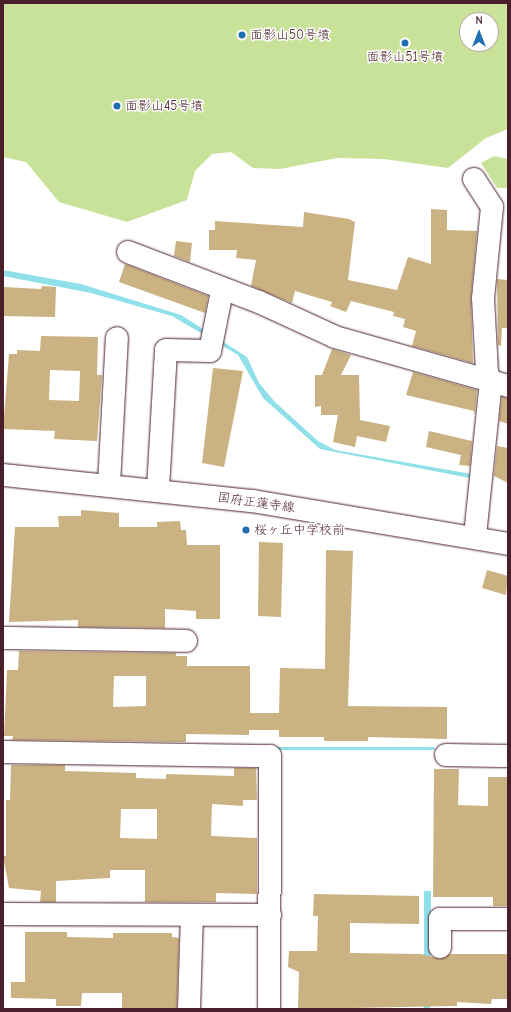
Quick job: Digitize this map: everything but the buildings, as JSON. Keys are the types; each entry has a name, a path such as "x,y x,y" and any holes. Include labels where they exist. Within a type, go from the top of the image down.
{"street":[{"path":"474,178 492,207 483,298 486,358 500,383 475,537"},
{"path":"128,252 372,350 500,383"},
{"path":"158,489 166,350 210,351 222,291"},
{"path":"109,484 117,338"},
{"name":"国府正蓮寺線","path":"3,475 158,489 475,537 508,544"},
{"path":"3,638 186,641"},
{"path":"3,752 270,756 269,1009"},
{"path":"446,755 508,756"},
{"path":"3,914 270,915"},
{"path":"189,1009 192,915"},
{"path":"440,947 440,919 508,920"}],"green space":[{"path":"3,3 508,3 508,129 486,138 448,168 384,159 337,158 280,169 253,168 231,152 212,154 195,171 187,200 127,222 59,202 26,162 3,157"},
{"path":"494,156 508,159 508,188 497,188 481,163"}],"water":[{"path":"3,270 81,284 181,315 247,357 259,383 275,402 318,441 335,450 477,475 475,479 320,449 263,398 238,355 172,316 91,293 3,276"},
{"path":"191,747 434,747 435,750 191,750"},
{"path":"424,891 431,891 430,1009 424,1009"}],"place":[{"name":"面影山50号墳","path":"242,35"},
{"name":"面影山51号墳","path":"405,43"},
{"name":"面影山45号墳","path":"117,106"},
{"name":"桜ヶ丘中学校前","path":"246,530"}]}
